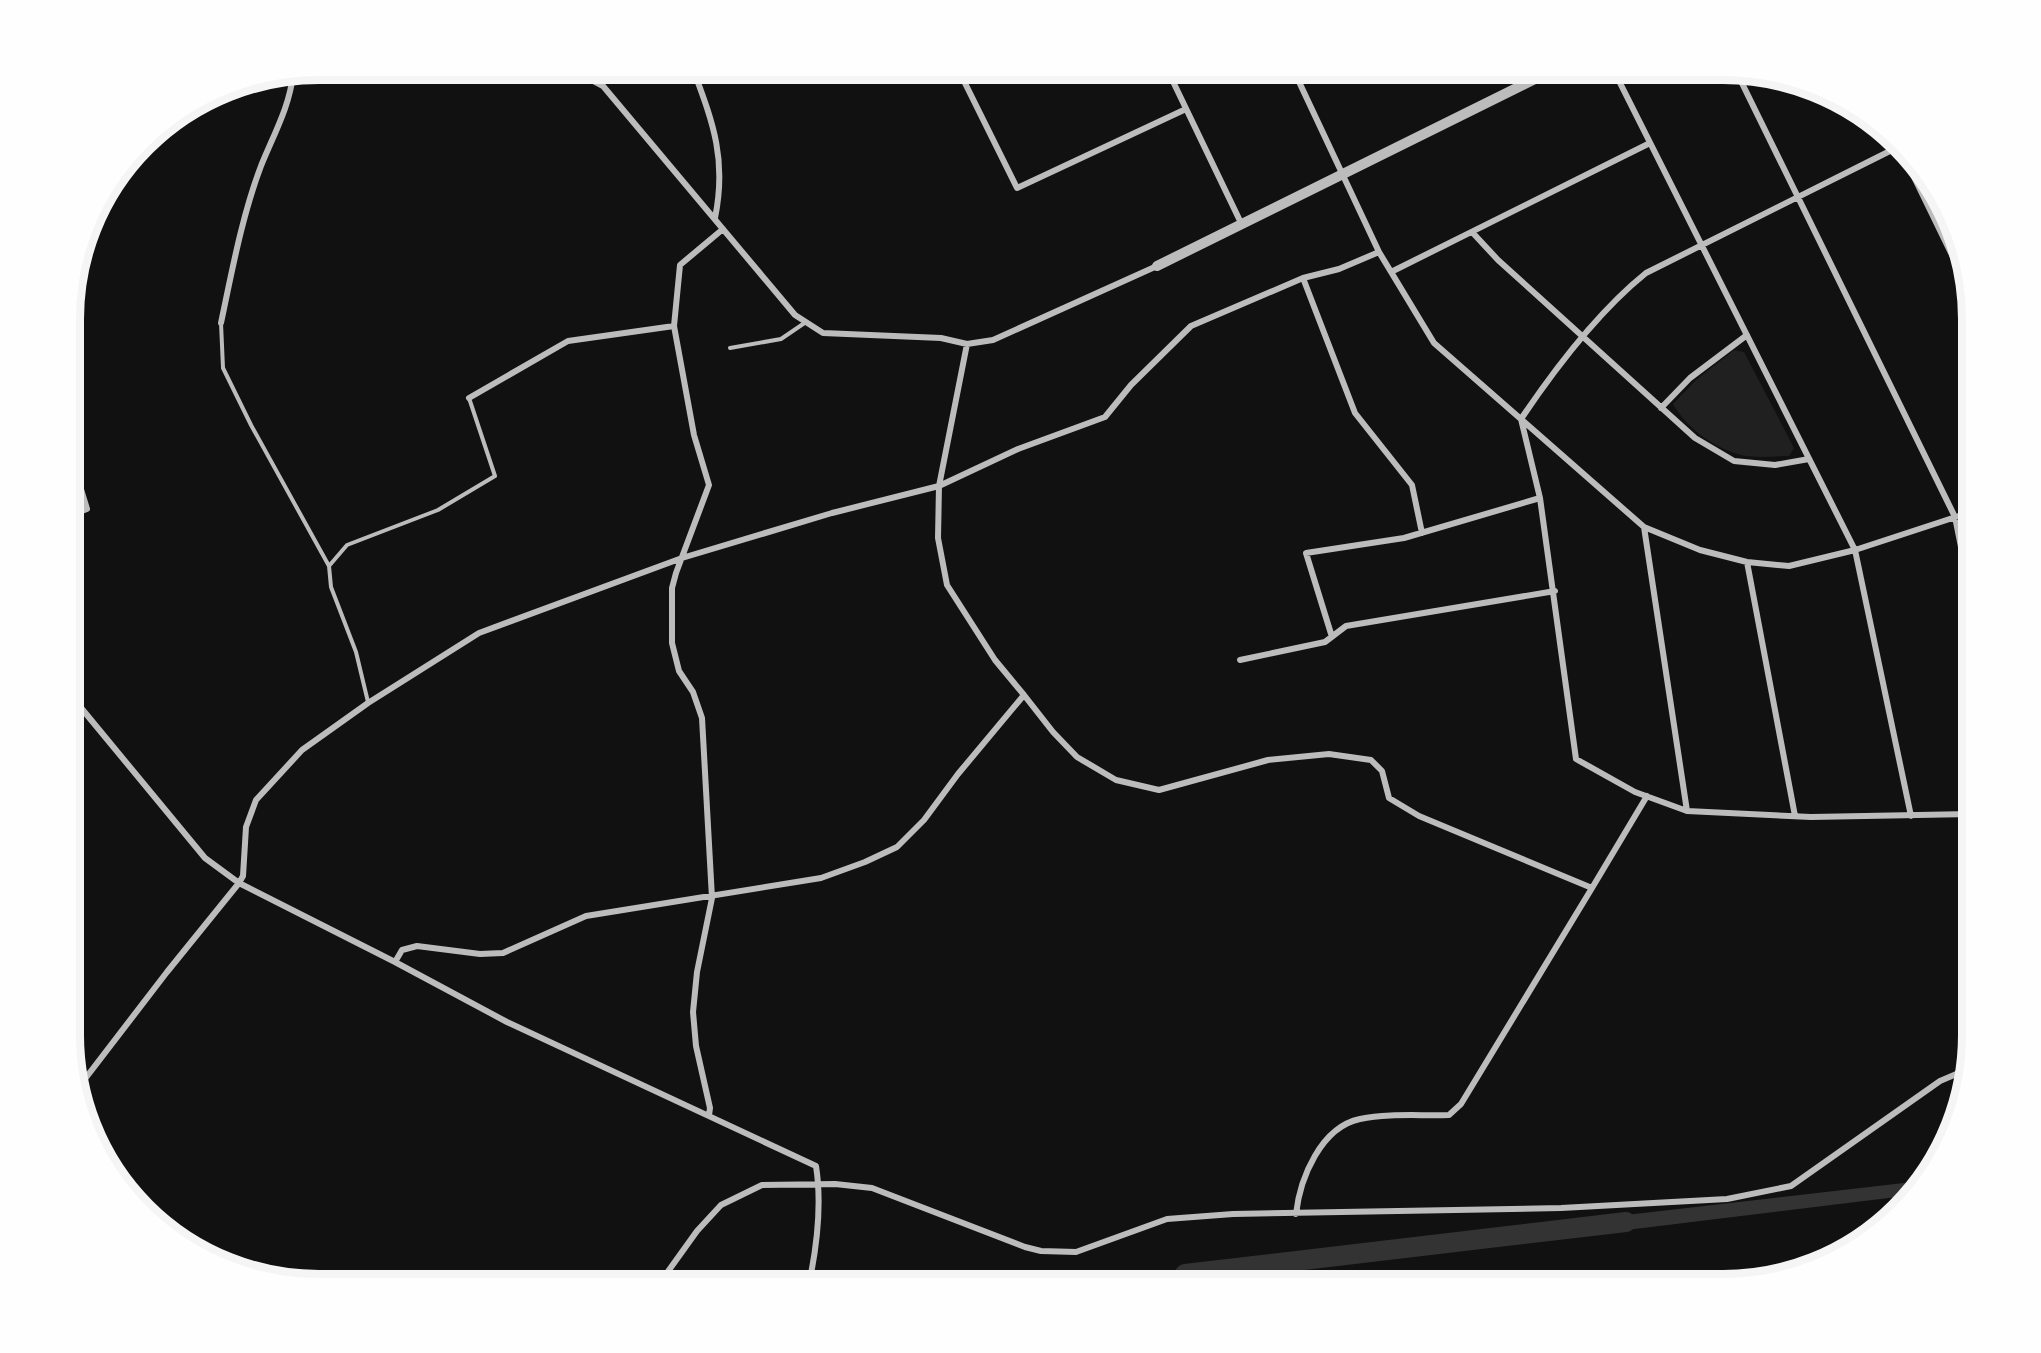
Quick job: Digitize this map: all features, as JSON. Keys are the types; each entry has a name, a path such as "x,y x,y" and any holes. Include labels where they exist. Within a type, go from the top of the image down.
{"street":[{"path":"592,80 603,86 795,315 823,333 941,338 967,344 993,340 1157,266 1533,80"},
{"path":"697,80 710,115 720,160 720,193 715,218"},
{"path":"963,80 1017,188 1186,109"},
{"path":"1172,80 1242,225"},
{"path":"1298,80 1379,252 1434,343 1644,527 1700,550 1748,562 1789,567 1855,550 1962,515"},
{"path":"1618,80 1855,550 1911,816"},
{"path":"1741,80 1955,517 1962,552"},
{"path":"221,324 239,237 261,167 278,128 291,82"},
{"path":"1391,272 1650,143"},
{"path":"1521,419 1583,338 1638,279 1701,244 1893,150"},
{"path":"1920,184 1951,248"},
{"path":"709,1115 710,1108 696,1046 693,1012 712,897 702,718 693,692 680,670 672,643 672,588 709,485 694,435 674,326 680,265 723,229"},
{"path":"1472,232 1498,261 1695,438 1734,461 1775,465 1809,459"},
{"path":"84,1080 167,972 239,884 243,876 246,828 256,800 302,750 368,703 479,633 682,558 832,513 939,486 1018,450 1105,417 1131,385 1191,326 1303,278 1339,269 1379,252"},
{"path":"1303,278 1355,413 1412,485 1422,533"},
{"path":"469,398 568,341 674,326"},
{"path":"1661,408 1690,378 1747,335"},
{"path":"967,344 939,486 938,538 947,585 994,660 1053,732 1077,757 1116,780 1159,790 1268,760 1329,753 1371,760 1382,771 1389,798 1419,816 1592,888"},
{"path":"1521,419 1540,498 1555,591 1576,759 1635,792 1687,811 1795,816 1962,814"},
{"path":"80,486 87,509 80,512"},
{"path":"1332,637 1306,553 1422,533 1540,498"},
{"path":"1644,527 1687,811"},
{"path":"1748,562 1795,816"},
{"path":"1240,660 1325,642 1346,626 1555,591"},
{"path":"395,962 402,950 417,946 480,954 503,953 586,916 820,878 897,847 924,820 958,774 1024,695"},
{"path":"80,710 89,718 205,858 239,884 395,962 507,1022 816,1166 818,1184 814,1261 811,1274"},
{"path":"1296,1214 1298,1192 1309,1166 1335,1131 1359,1119 1449,1115 1461,1104 1647,796"},
{"path":"666,1274 697,1231 721,1205 762,1185 818,1184 872,1188 1041,1251 1076,1252 1167,1219 1550,1208 1728,1199 1791,1185 1940,1081 1958,1074"}],"lane":[{"path":"730,348 781,339 806,322"},
{"path":"221,324 223,368 251,425 329,566 331,587 356,652 368,703"},
{"path":"329,566 346,545 438,510 495,476 469,398"}],"shaded area":[{"path":"1734,350 1744,352 1794,448 1789,456 1750,456 1728,451 1701,435 1685,421 1673,404 1696,380"},
{"path":"1910,1182 1898,1197 1602,1233 1600,1218"}],"waterway":[{"path":"1185,1274 1626,1222"}]}
